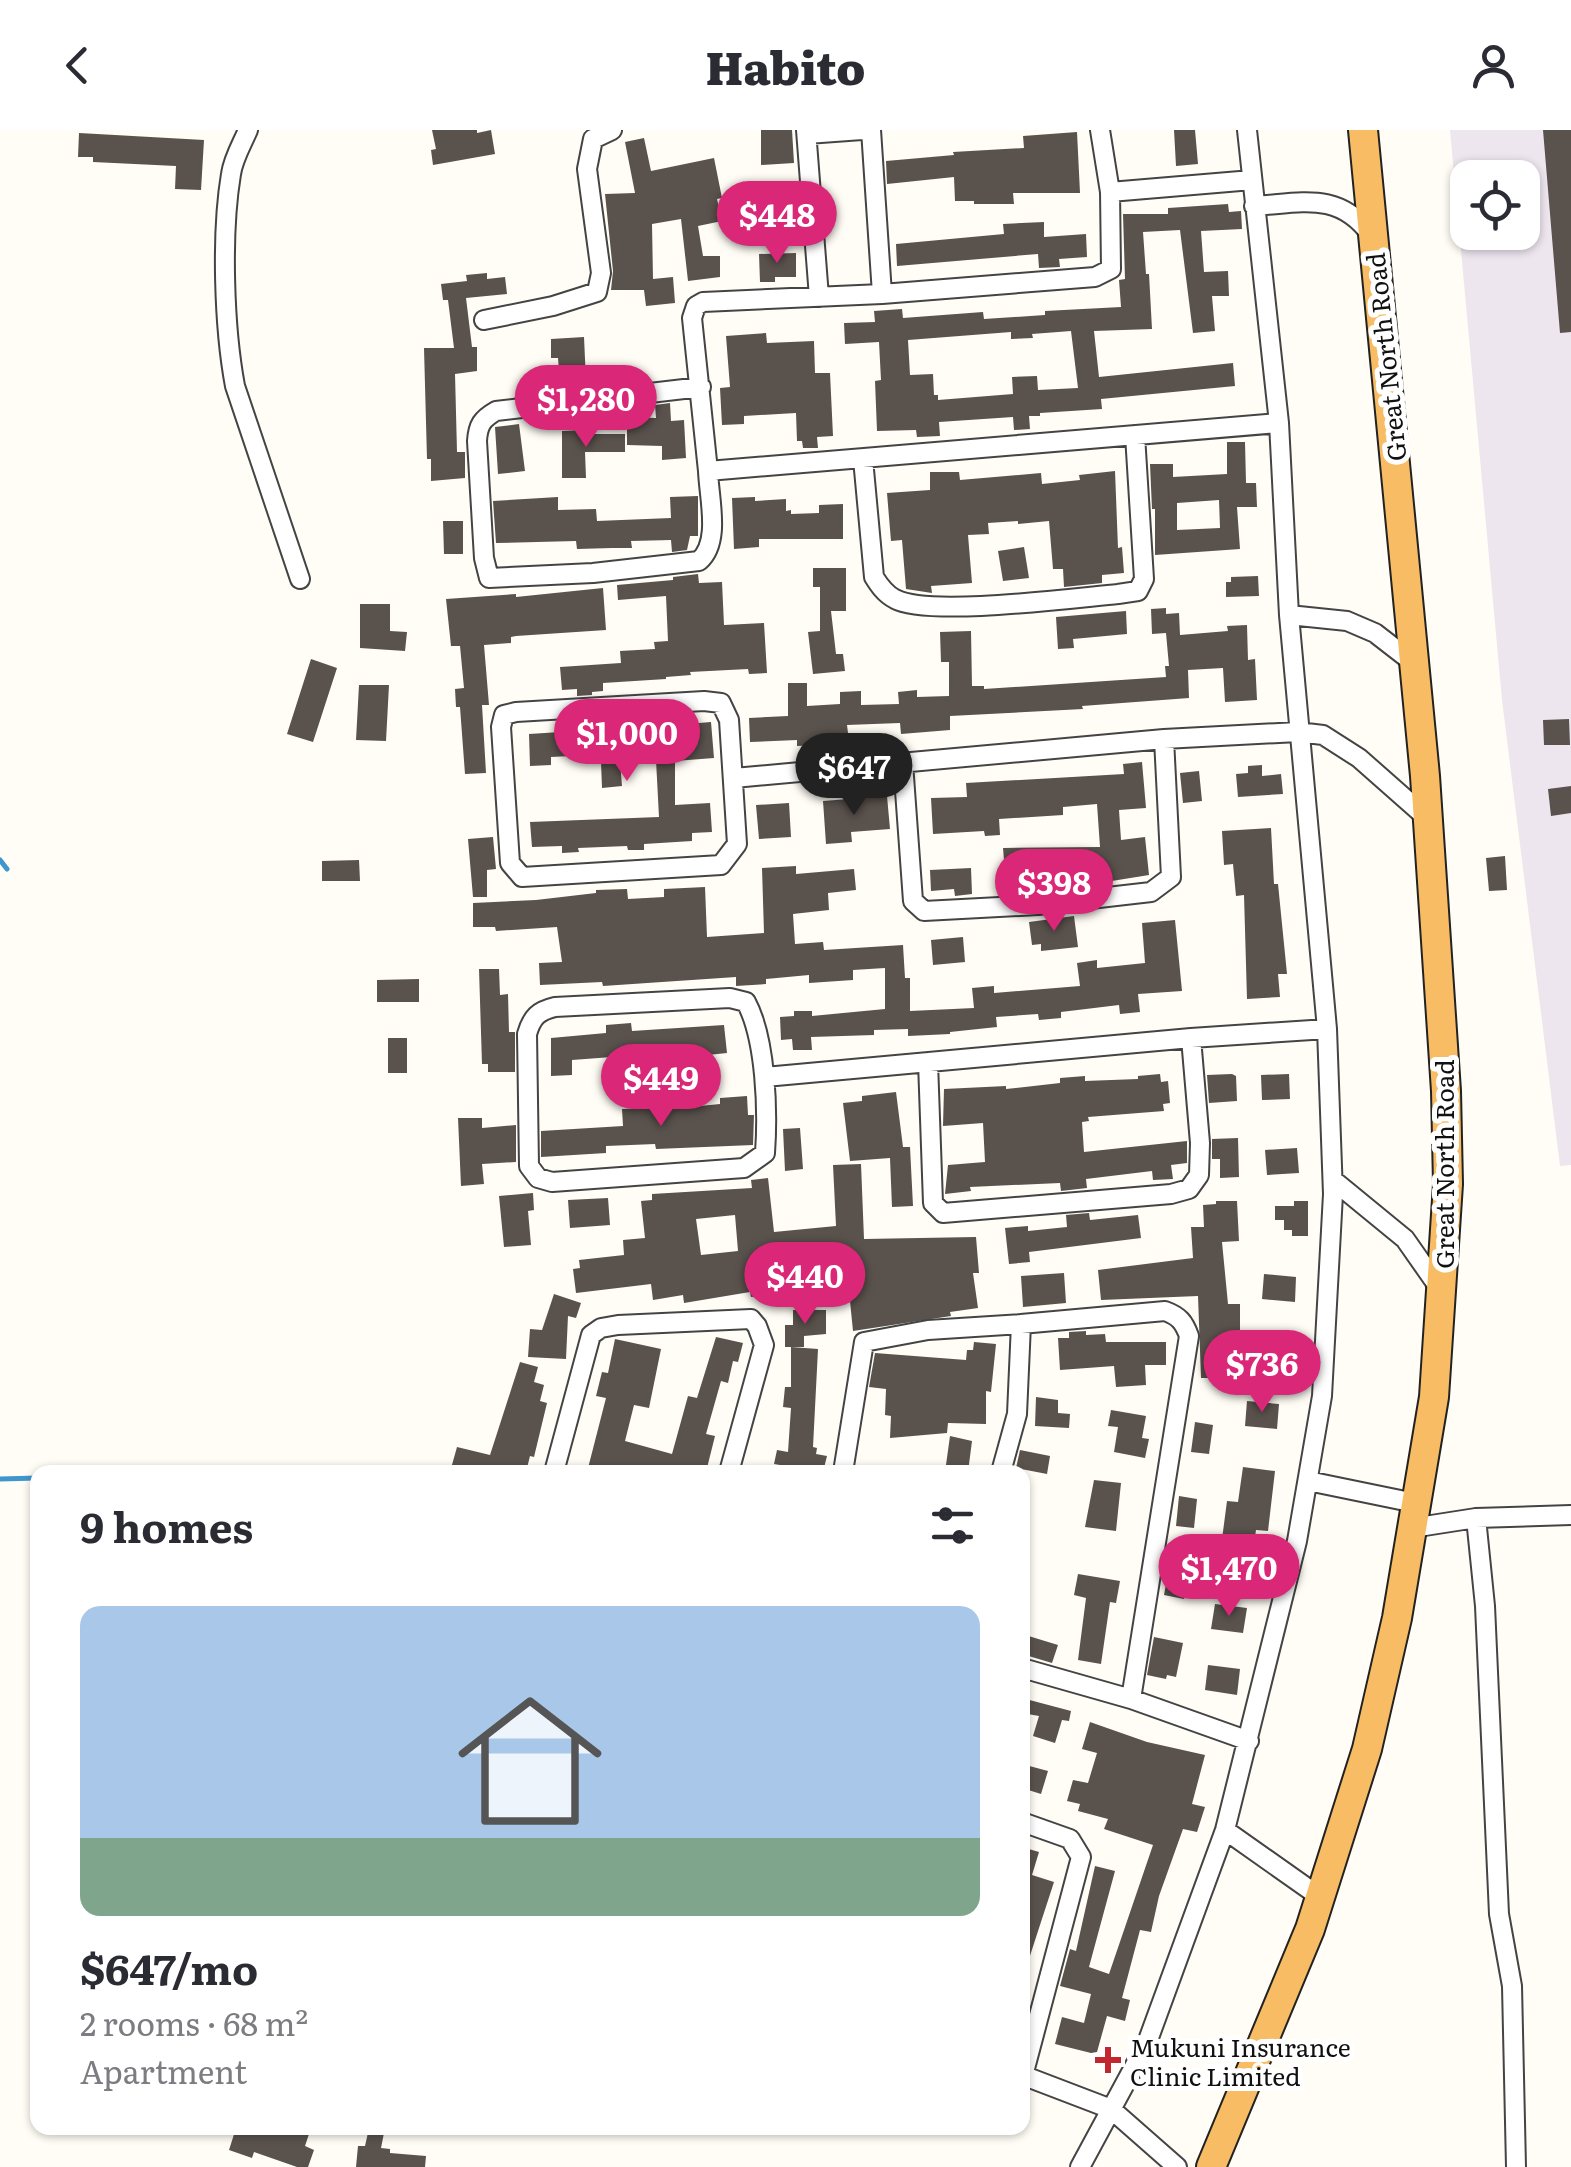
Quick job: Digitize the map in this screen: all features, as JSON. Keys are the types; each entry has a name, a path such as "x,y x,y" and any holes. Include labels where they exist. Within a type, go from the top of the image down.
{"highway":[{"name":"Great North Road","path":"1210,2167 1320,1897 1366,1749 1397,1618 1434,1397 1448,1184 1446,1091 1415,664 1363,130"}],"street":[{"path":"248,130 231,172 226,258 230,360 235,386 300,579"},
{"path":"484,320 598,292 601,273 588,152 593,139 612,130"},
{"path":"819,298 807,132 862,130"},
{"path":"871,130 882,294"},
{"path":"701,387 496,411 484,418 478,426 477,441 484,558 489,578 698,561 708,553 712,541 708,471 701,387 692,318 696,306 703,302 882,294 1095,277 1111,268 1110,192 1100,130"},
{"path":"1080,2167 1146,2043 1225,1830 1297,1541 1322,1396 1332,1180 1327,1029 1288,614 1279,424 1247,130"},
{"path":"1110,192 1252,180"},
{"path":"1254,206 1323,202 1358,218 1372,236"},
{"path":"708,471 1279,424"},
{"path":"863,459 874,576 895,599 936,608 1118,594 1138,591 1144,579 1135,434"},
{"path":"1288,614 1348,621 1375,633 1415,664"},
{"path":"720,703 729,720 734,778 737,844 721,864 522,876 510,863 501,726 504,716 516,712 720,703"},
{"path":"734,778 1298,732 1323,736 1358,758 1428,819"},
{"path":"903,763 912,901 924,911 1038,905 1151,892 1172,876 1164,740"},
{"path":"730,998 746,1002 754,1017 765,1076 764,1153 744,1168 552,1182 538,1178 529,1166 526,1034 530,1021 540,1010 730,998"},
{"path":"765,1076 1327,1029"},
{"path":"928,1062 932,1202 943,1213 1171,1194 1189,1189 1198,1175 1200,1143 1190,1038"},
{"path":"1332,1180 1404,1239 1441,1292"},
{"path":"844,1465 864,1342 928,1330 1164,1311 1177,1316 1189,1336 1131,1698"},
{"path":"556,1465 591,1335 601,1328 618,1325 750,1319 764,1344 731,1465"},
{"path":"1003,1465 1016,1414 1021,1324"},
{"path":"1308,1481 1413,1515 1564,1516 1571,1501"},
{"path":"1476,1518 1487,1640 1499,1914 1512,1986 1516,2167"},
{"path":"1030,1670 1131,1698 1248,1740"},
{"path":"1030,1825 1070,1839 1082,1856 1030,2050"},
{"path":"1225,1830 1320,1897"},
{"path":"1030,2079 1111,2109 1177,2167"}],"shaded area":[{"path":"1450,130 1571,130 1571,1165 1560,1166 1502,700 1461,250 1540,250 1540,160 1453,160"}],"building":[{"path":"432,130 491,130 495,154 433,165 431,150 436,149"},
{"path":"761,130 792,130 794,163 761,165"},
{"path":"1174,130 1195,130 1198,164 1176,166"},
{"path":"1543,130 1571,130 1571,332 1560,333"},
{"path":"1077,132 1080,193 1013,193 1014,204 974,204 955,201 954,177 887,184 886,161 1024,148 1023,136"},
{"path":"79,133 204,140 201,190 175,189 176,166 93,162 93,157 78,157"},
{"path":"644,138 651,171 714,158 722,198 717,199 722,221 698,226 703,256 720,256 720,277 688,281 681,219 652,224 653,279 673,277 675,303 646,306 644,290 611,290 613,271 605,194 635,193 625,142"},
{"path":"1228,204 1229,212 1241,211 1242,229 1201,231 1204,272 1228,271 1229,296 1212,296 1215,331 1193,333 1180,230 1143,232 1152,329 1094,331 1099,377 1233,363 1235,386 1101,399 1102,409 1029,416 1030,429 1014,430 1013,417 939,422 940,436 917,437 916,430 877,431 875,381 881,380 879,342 845,344 844,323 875,322 874,311 902,309 903,318 983,312 984,319 1121,307 1119,280 1125,279 1123,214 1168,214 1168,208","holes":["1071,331 1078,388 1038,390 1037,376 1012,377 1013,394 938,400 933,374 910,375 908,340 1011,332 1011,339 1033,338 1032,334"]},
{"path":"1044,222 1044,237 1086,234 1087,257 1059,259 1060,267 1039,268 1038,254 897,266 896,244 1004,234 1003,224"},
{"path":"796,253 796,277 760,282 759,254"},
{"path":"487,273 487,279 505,277 507,294 466,298 472,347 477,347 477,371 455,374 457,452 465,452 465,478 431,481 424,348 454,348 448,300 443,300 441,284 467,281 466,275"},
{"path":"766,333 767,343 814,341 815,373 830,373 833,436 817,437 818,448 803,448 802,441 797,441 796,413 744,416 744,424 722,425 720,388 730,387 726,336"},
{"path":"584,337 586,381 560,383 558,358 551,358 551,339"},
{"path":"670,403 671,421 684,420 686,458 662,460 662,446 627,445 627,417 656,418 655,405"},
{"path":"519,424 525,471 498,474 495,427"},
{"path":"585,430 585,434 625,434 625,452 585,452 586,478 562,478 562,431"},
{"path":"1227,442 1245,442 1246,483 1256,483 1257,507 1237,507 1240,549 1155,555 1150,464 1173,464 1173,477 1227,474","holes":["1219,500 1220,528 1177,530 1177,503"]},
{"path":"1115,471 1118,548 1122,547 1124,573 1102,575 1102,583 1064,587 1063,569 1053,569 1049,521 988,523 989,534 968,535 972,583 931,586 932,593 906,589 902,540 891,541 887,493 930,490 930,472 959,472 960,480 1041,473 1042,484"},
{"path":"698,496 698,536 690,536 687,550 672,552 671,540 631,541 632,548 577,549 576,541 496,543 493,501 558,497 558,510 596,509 597,521 671,518 670,497"},
{"path":"755,497 755,501 786,499 786,511 791,510 791,514 819,513 819,505 843,504 843,539 759,539 759,547 734,549 732,498"},
{"path":"443,521 463,521 463,554 444,554"},
{"path":"1024,547 1029,578 1003,581 998,551"},
{"path":"813,568 846,568 846,611 831,611 836,654 843,654 845,671 813,674 808,632 820,631 820,587 813,587"},
{"path":"698,574 699,583 722,582 724,625 764,623 767,673 749,674 748,669 690,672 691,675 666,679 603,683 603,691 592,695 577,696 577,689 562,690 560,667 621,663 620,651 655,649 654,642 668,641 666,596 618,600 617,585"},
{"path":"1258,576 1259,596 1226,597 1226,582 1231,582 1231,577"},
{"path":"603,588 606,630 516,636 511,637 511,643 484,645 489,705 482,705 486,773 465,774 455,689 464,688 460,646 451,646 446,599"},
{"path":"360,604 390,604 390,631 407,632 405,651 360,648"},
{"path":"1166,608 1166,614 1179,613 1180,635 1228,631 1227,626 1247,625 1248,660 1255,659 1257,700 1225,702 1223,668 1188,670 1189,698 1082,706 1083,709 950,716 950,730 901,734 900,723 847,725 848,733 821,735 822,745 797,746 797,740 750,742 749,718 788,716 788,683 807,683 807,706 840,704 840,692 861,691 861,705 899,704 898,692 917,690 917,697 949,696 949,662 941,662 940,632 971,631 972,686 984,689 1166,677 1166,633 1152,634 1151,609"},
{"path":"1126,611 1127,634 1073,639 1074,648 1058,649 1056,617"},
{"path":"311,659 337,668 313,742 287,734"},
{"path":"359,685 389,685 386,741 356,740"},
{"path":"1569,719 1570,745 1544,745 1543,720"},
{"path":"711,722 714,758 675,761 675,805 710,803 712,832 692,833 692,841 644,844 644,850 628,850 627,846 578,848 579,852 562,853 562,846 532,847 530,822 659,817 656,760 620,761 622,786 602,788 601,762 590,763 590,755 551,757 551,765 530,766 529,734 576,728 687,727"},
{"path":"1142,762 1146,808 1119,810 1121,840 1145,837 1149,875 1087,885 1087,880 1006,883 1003,848 1100,847 1097,804 1063,807 1063,815 999,819 1000,835 985,836 984,831 933,834 931,798 967,797 966,783 1124,774 1123,764"},
{"path":"1262,765 1262,776 1281,774 1283,794 1238,797 1236,774 1248,773 1248,766"},
{"path":"1199,771 1202,801 1183,803 1180,773"},
{"path":"1571,786 1571,813 1551,816 1548,789"},
{"path":"887,796 890,829 851,832 852,842 826,844 823,801"},
{"path":"789,803 791,837 759,839 756,805"},
{"path":"1271,828 1274,884 1278,884 1287,974 1278,974 1280,997 1247,999 1244,895 1236,896 1233,864 1224,865 1222,831"},
{"path":"493,837 496,869 487,870 487,897 473,897 468,839"},
{"path":"1505,856 1507,890 1489,891 1486,858"},
{"path":"359,860 360,881 322,881 322,861"},
{"path":"796,866 796,874 854,869 856,890 828,893 829,910 793,914 795,944 823,942 824,950 903,945 905,978 910,978 910,1011 974,1008 972,988 994,986 994,993 1080,986 1077,963 1097,960 1097,968 1145,963 1142,923 1175,920 1182,991 1138,994 1140,1012 1120,1014 1119,1005 1061,1012 1061,1018 1039,1020 1038,1014 996,1017 997,1027 950,1034 908,1036 908,1029 874,1030 874,1035 811,1037 812,1050 793,1050 792,1039 781,1040 780,1017 794,1016 794,1011 812,1011 812,1016 885,1009 885,968 853,970 853,980 809,983 809,975 736,986 736,977 603,986 602,982 540,985 539,963 562,962 557,927 496,931 495,927 473,927 473,903 627,889 628,899 664,897 664,889 705,887 707,937 764,933 762,868"},
{"path":"971,868 972,894 955,896 954,889 931,891 930,870"},
{"path":"1074,916 1078,947 1041,951 1041,944 1032,945 1029,922"},
{"path":"963,937 965,962 933,965 931,940"},
{"path":"479,969 499,969 500,995 508,994 509,1032 515,1032 515,1072 488,1072 488,1064 482,1064"},
{"path":"419,979 419,1002 377,1002 377,980"},
{"path":"631,1023 632,1031 724,1025 727,1053 613,1065 612,1057 572,1060 572,1075 551,1076 551,1038 606,1033 606,1025"},
{"path":"388,1038 407,1038 407,1073 388,1073"},
{"path":"1160,1074 1161,1082 1168,1081 1170,1103 1163,1104 1164,1111 1088,1117 1089,1121 1082,1122 1084,1152 1187,1141 1187,1163 1171,1165 1173,1179 1153,1180 1152,1171 1086,1179 1087,1188 1061,1191 1060,1183 970,1187 971,1191 945,1194 948,1165 985,1162 983,1123 943,1126 944,1089 1006,1089 1060,1083 1060,1078 1138,1079"},
{"path":"1289,1074 1290,1099 1262,1100 1261,1075"},
{"path":"1207,1075 1236,1076 1237,1101 1209,1103"},
{"path":"896,1092 903,1147 910,1147 913,1206 892,1207 890,1158 850,1161 843,1103"},
{"path":"747,1096 748,1115 754,1115 753,1145 656,1149 655,1144 606,1146 606,1153 541,1157 541,1131 623,1126 622,1109 652,1108 652,1103 679,1101 680,1108 720,1104 720,1098"},
{"path":"458,1118 482,1118 482,1128 516,1125 516,1162 482,1164 484,1184 461,1186"},
{"path":"800,1128 803,1169 785,1171 783,1129"},
{"path":"1238,1138 1239,1177 1220,1178 1220,1159 1212,1159 1212,1139"},
{"path":"1297,1148 1299,1173 1267,1175 1265,1150"},
{"path":"861,1164 864,1239 976,1237 979,1273 973,1273 978,1308 853,1331 849,1291 861,1291 858,1260 847,1261 846,1250 826,1251 826,1262 769,1267 771,1295 751,1297 750,1292 684,1303 683,1295 653,1300 651,1284 576,1293 573,1269 580,1268 579,1260 624,1255 623,1240 645,1238 641,1201 652,1200 652,1194 752,1188 751,1180 768,1178 774,1232 836,1226 833,1165","holes":["735,1215 738,1251 701,1255 696,1219"]},
{"path":"533,1193 534,1210 528,1211 531,1245 504,1247 499,1196"},
{"path":"608,1198 610,1225 570,1228 568,1200"},
{"path":"1237,1201 1239,1241 1222,1242 1228,1304 1240,1304 1240,1349 1221,1349 1220,1378 1201,1378 1198,1296 1101,1300 1098,1270 1193,1258 1191,1227 1204,1227 1203,1205"},
{"path":"1294,1201 1308,1201 1308,1236 1292,1236 1292,1230 1284,1230 1284,1220 1275,1220 1275,1206 1294,1206"},
{"path":"1089,1213 1090,1220 1138,1215 1141,1238 1029,1252 1030,1262 1009,1264 1005,1228 1028,1226 1028,1231 1067,1227 1066,1215"},
{"path":"1064,1273 1066,1303 1023,1307 1021,1276"},
{"path":"1264,1274 1296,1277 1295,1302 1262,1299"},
{"path":"554,1294 581,1303 576,1318 568,1316 566,1359 528,1357 530,1329 542,1330"},
{"path":"793,1310 826,1310 826,1334 804,1336 804,1347 785,1347 785,1325 793,1325"},
{"path":"1086,1331 1086,1335 1105,1334 1106,1342 1166,1342 1166,1365 1145,1365 1146,1385 1116,1387 1114,1366 1060,1370 1058,1338 1069,1338 1069,1332"},
{"path":"716,1337 743,1343 738,1362 733,1361 728,1383 721,1381 706,1434 715,1436 708,1465 589,1465 606,1398 596,1396 602,1372 608,1373 615,1339 661,1349 649,1408 634,1405 625,1441 672,1454 688,1396 697,1398"},
{"path":"974,1342 996,1344 991,1392 986,1391 986,1424 948,1423 947,1433 890,1438 891,1416 885,1415 886,1389 869,1387 875,1353 966,1360 967,1350 973,1350"},
{"path":"1256,1342 1288,1343 1288,1368 1255,1368"},
{"path":"791,1347 818,1349 813,1447 817,1448 816,1454 827,1456 825,1465 774,1464 777,1450 788,1452 791,1408 783,1407 785,1387 791,1387"},
{"path":"520,1362 538,1367 534,1382 544,1385 540,1401 547,1403 534,1457 530,1456 528,1465 452,1465 457,1447 490,1455"},
{"path":"1036,1397 1058,1400 1058,1413 1070,1414 1069,1428 1035,1426"},
{"path":"1247,1401 1279,1404 1277,1429 1245,1426"},
{"path":"1111,1410 1146,1416 1142,1438 1149,1439 1145,1458 1114,1452 1118,1427 1108,1426"},
{"path":"1195,1422 1213,1425 1209,1454 1191,1452"},
{"path":"950,1436 972,1441 969,1465 946,1465"},
{"path":"1020,1450 1050,1456 1047,1474 1030,1471 1030,1465 1017,1465"},
{"path":"1243,1467 1275,1471 1268,1531 1256,1530 1251,1566 1219,1562 1227,1501 1238,1502"},
{"path":"1094,1480 1121,1483 1116,1531 1085,1527"},
{"path":"1179,1496 1197,1499 1194,1528 1176,1526"},
{"path":"1169,1568 1189,1572 1184,1599 1164,1595"},
{"path":"1078,1574 1120,1581 1116,1603 1110,1602 1101,1664 1078,1660 1086,1598 1074,1595"},
{"path":"1215,1604 1247,1608 1243,1633 1211,1629"},
{"path":"1030,1636 1058,1645 1052,1663 1030,1656"},
{"path":"1154,1637 1183,1643 1176,1677 1147,1675"},
{"path":"1208,1665 1240,1669 1237,1695 1205,1690"},
{"path":"1030,1700 1071,1711 1069,1721 1062,1720 1055,1743 1033,1736 1039,1716 1030,1714"},
{"path":"1090,1722 1147,1742 1205,1755 1192,1804 1205,1807 1197,1832 1183,1829 1159,1896 1151,1932 1140,1930 1122,1998 1130,2000 1125,2021 1107,2016 1097,2052 1091,2053 1055,2044 1062,2017 1084,2023 1091,1994 1060,1986 1070,1949 1076,1951 1095,1866 1115,1871 1089,1967 1109,1974 1153,1845 1104,1829 1108,1819 1078,1811 1080,1804 1067,1801 1073,1780 1088,1783 1097,1753 1082,1749"},
{"path":"1030,1766 1048,1771 1041,1794 1030,1791"},
{"path":"1030,1849 1039,1852 1032,1875 1054,1882 1030,1956"},
{"path":"234,2135 309,2135 305,2146 314,2150 308,2167 297,2167 254,2152 252,2158 229,2150"},
{"path":"367,2135 384,2135 381,2148 390,2149 390,2153 426,2156 425,2167 356,2167 358,2146 365,2146"}],"waterway":[{"path":"0,860 7,869"},
{"path":"0,1479 30,1478"}],"place":[{"name":"Mukuni Insurance Clinic Limited","path":"1108,2060"}]}
